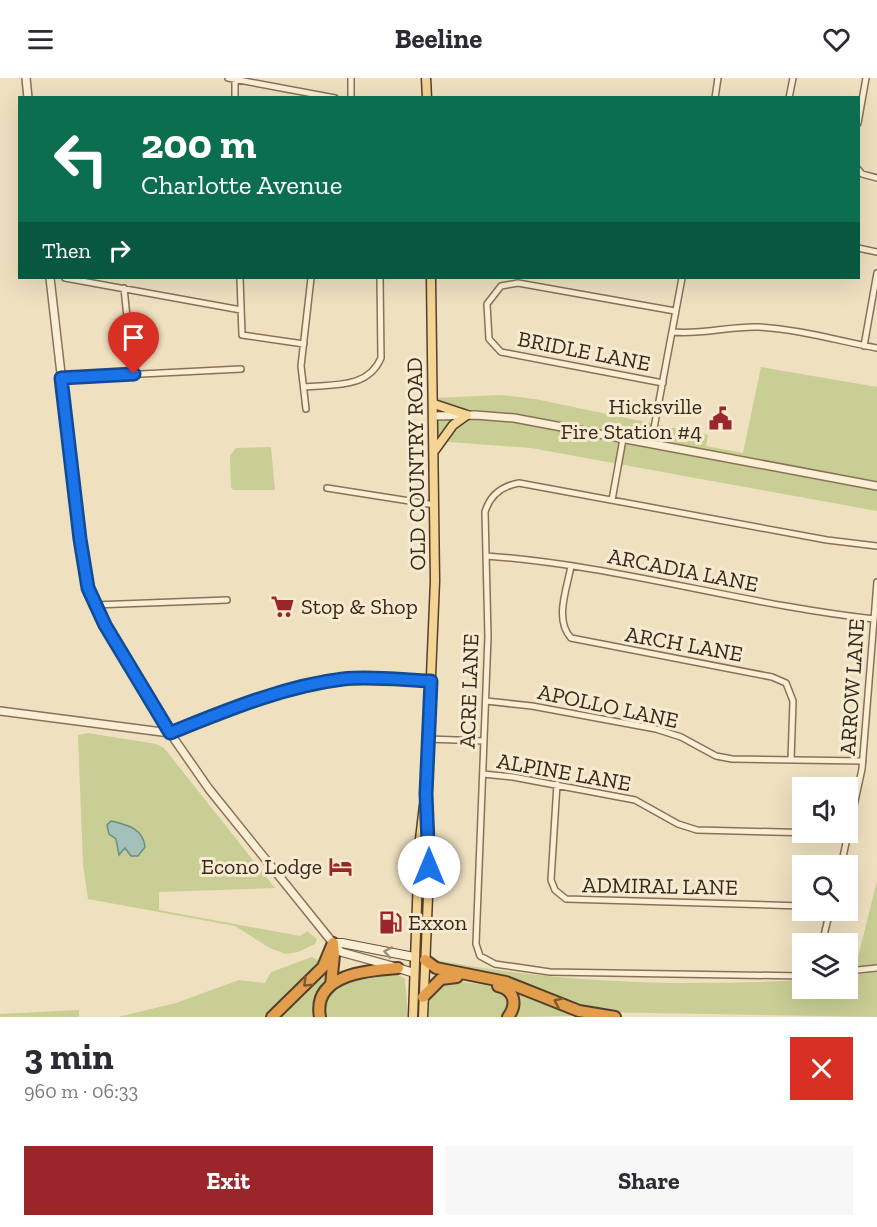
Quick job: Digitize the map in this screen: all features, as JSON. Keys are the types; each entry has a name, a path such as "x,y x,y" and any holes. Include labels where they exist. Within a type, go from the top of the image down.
{"highway":[{"path":"331,985 333,943"},
{"path":"272,1017 322,966 333,943"},
{"path":"425,960 436,968 506,982 579,1011 615,1017"},
{"path":"320,1017 321,999 331,985 343,977 398,968"},
{"path":"423,998 436,982 450,976 494,984 508,989 513,996 514,1006 508,1017"}],"main road":[{"path":"426,78 427,96"},
{"name":"OLD COUNTRY ROAD","path":"413,1017 419,848 426,794 431,681 435,505 431,279"},
{"path":"434,404 467,415"},
{"path":"435,450 453,424 467,415"},
{"name":"OLD COUNTRY ROAD","path":"423,1017 430,848 426,794"},
{"path":"333,943 342,942 414,957"},
{"path":"398,968 414,973"}],"street":[{"path":"26,78 28,96"},
{"path":"228,78 278,84 327,96"},
{"path":"351,78 351,96"},
{"path":"715,96 718,78"},
{"path":"789,96 793,78"},
{"path":"860,112 866,78"},
{"path":"235,79 235,96"},
{"path":"860,172 877,178"},
{"path":"860,248 877,252"},
{"path":"864,346 877,273"},
{"path":"50,279 83,565 94,604 170,733 209,789 333,943 341,952 398,968"},
{"path":"71,279 241,310"},
{"path":"240,279 242,334 304,344"},
{"path":"306,409 301,366 311,279"},
{"path":"304,387 362,380 377,369 381,358 380,279"},
{"path":"651,444 682,279"},
{"name":"BRIDLE LANE","path":"663,383 501,352 489,339 488,304 501,286 518,283 675,311"},
{"path":"124,288 128,327"},
{"path":"673,332 703,334 736,327 763,327 877,348"},
{"path":"61,378 241,369"},
{"path":"434,416 467,415 514,418 877,486"},
{"path":"612,500 623,439"},
{"name":"ACRE LANE","path":"792,976 550,972 486,961 480,956 476,944 486,701 487,505 492,497 506,486 524,484 827,540 877,546"},
{"path":"327,488 435,505"},
{"name":"ARCADIA LANE","path":"486,556 535,560 817,612 874,619"},
{"name":"ARCH LANE","path":"571,566 562,615 565,631 571,638 772,677 786,683 793,701 791,760"},
{"name":"ARROW LANE","path":"858,800 877,582"},
{"path":"94,604 227,600"},
{"path":"0,711 170,733 235,708 315,683 346,679 431,681"},
{"name":"APOLLO LANE","path":"486,701 532,706 656,729 681,737 723,758 863,761"},
{"path":"428,739 484,741"},
{"name":"ALPINE LANE","path":"483,774 557,784 635,800 678,824 697,830 792,832"},
{"name":"ADMIRAL LANE","path":"557,784 551,880 555,890 566,899 792,906"},
{"path":"858,970 877,968"}],"green space":[{"path":"761,367 877,387 877,511 531,448 436,441 435,398 502,395 535,399 708,435 706,446 743,453"},
{"path":"271,447 275,490 234,490 231,488 230,456 236,448"},
{"path":"88,733 156,744 164,748 275,888 159,892 159,910 300,936 307,931 317,939 315,944 298,952 286,954 270,948 235,926 88,899 83,864 78,735"},
{"path":"877,881 877,966 858,969 858,957"},
{"path":"312,957 320,961 319,966 267,1017 118,1017 176,1003 239,980 265,983 271,972"},
{"path":"431,959 523,973 616,981 709,983 792,980 792,999 858,999 858,975 877,972 877,1017 597,1012 436,966"},
{"path":"326,969 329,969 321,989 316,1017 278,1017"},
{"path":"392,971 405,979 408,1017 324,1017 327,993 345,979"},
{"path":"450,980 498,987 511,1001 503,1017 427,1017 433,995 439,987"},
{"path":"513,989 572,1013 572,1016 511,1017"},
{"path":"79,1010 79,1017 0,1017 0,1014"}],"water":[{"path":"111,821 138,831 145,847 138,856 131,856 125,848 119,855 116,839 109,834 107,825"}],"place":[{"name":"Hicksville Fire Station #4","path":"720,419"},
{"name":"Stop & Shop","path":"283,606"},
{"name":"Econo Lodge","path":"340,866"},
{"name":"Exxon","path":"390,922"}],"route":[{"path":"134,374 61,378 83,565 88,588 105,625 157,713 170,733 235,708 315,683 346,679 431,681 426,794 429,867"}]}
